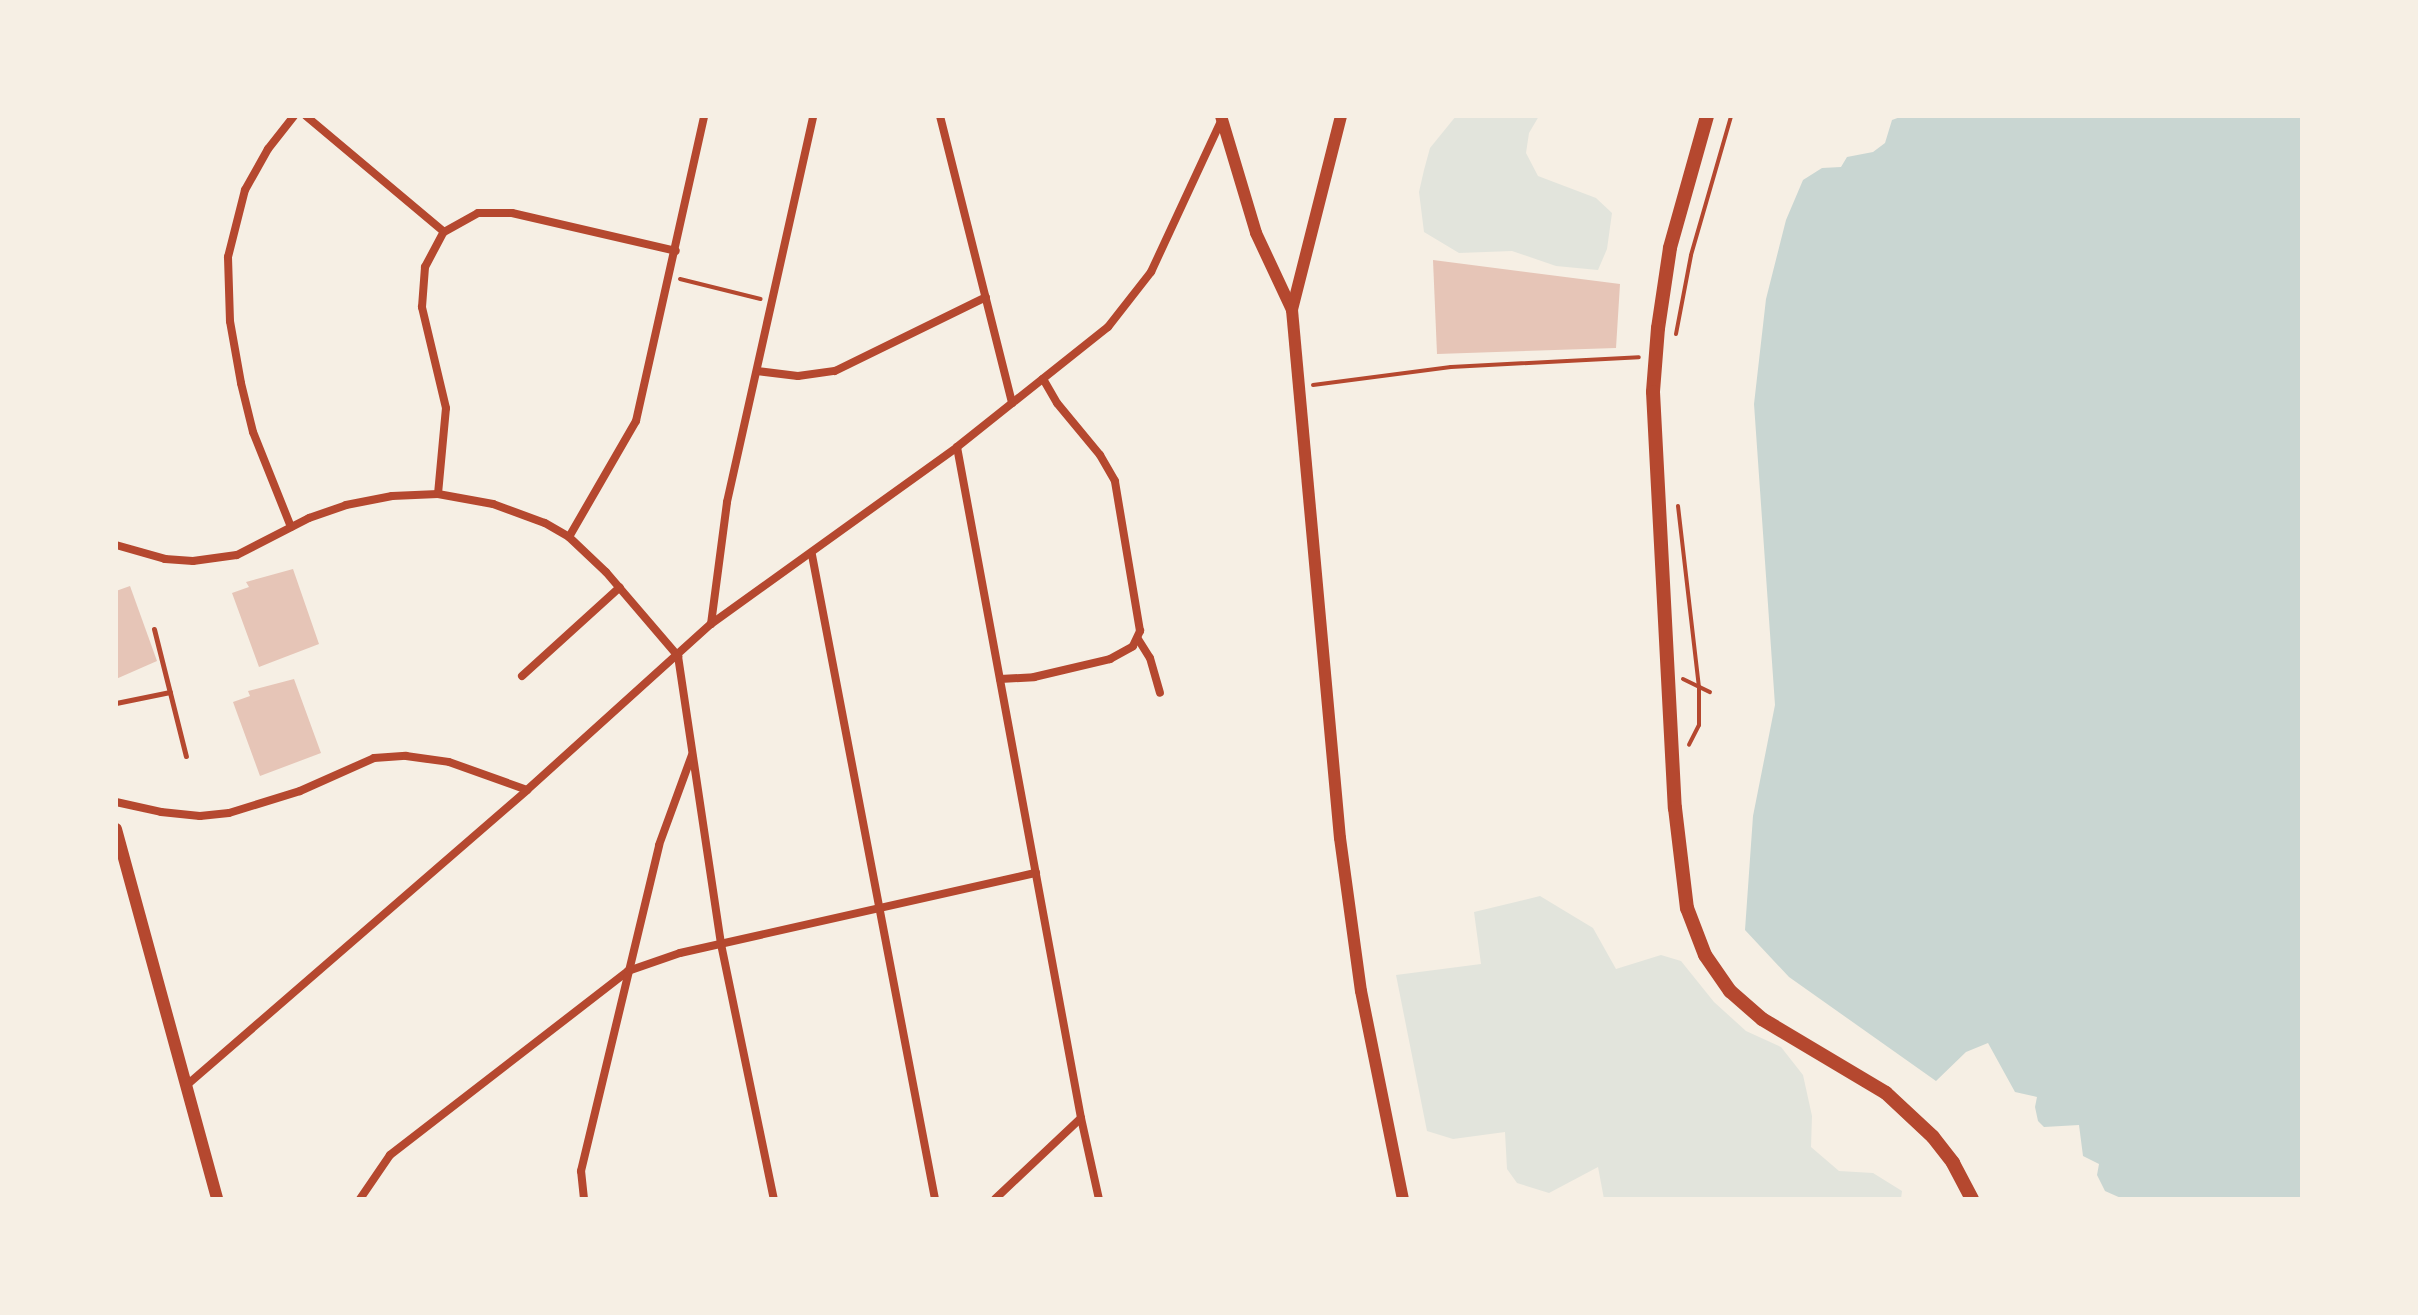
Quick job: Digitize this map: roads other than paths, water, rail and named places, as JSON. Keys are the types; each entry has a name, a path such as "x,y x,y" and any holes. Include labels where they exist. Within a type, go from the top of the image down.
{"main road":[{"path":"1707,116 1670,248 1656,356 1653,428 1680,870 1691,922 1705,955 1745,1006 1859,1074 1910,1114 1953,1163 1972,1199"}],"street":[{"path":"291,527 253,432 241,383 230,321 228,257 245,190 268,149 294,116"},
{"path":"306,116 444,232"},
{"path":"569,537 636,421 704,116"},
{"path":"711,624 727,502 813,116"},
{"path":"940,116 1012,403"},
{"path":"1341,116 1292,310 1340,838 1361,991 1403,1199"},
{"path":"1221,118 1256,233 1292,310"},
{"path":"188,1084 527,790 711,624 812,555 1092,342 1137,293 1198,176 1221,118"},
{"path":"438,494 446,408 430,348 423,294 429,254 444,232 478,213 512,213 676,251"},
{"path":"757,371 798,376 835,371 986,297"},
{"path":"1000,679 1034,677 1110,659 1133,646 1140,631 1115,481 1100,455 1057,403 1043,379"},
{"path":"957,447 1081,1118 1099,1199"},
{"path":"116,545 165,559 193,561 237,555 327,511 368,499 438,494 520,512 569,537 620,587 678,656 721,944 774,1199"},
{"path":"812,555 935,1199"},
{"path":"522,676 620,587"},
{"path":"1138,639 1150,658 1160,693"},
{"path":"584,1199 581,1171 628,971 659,845 692,754"},
{"path":"116,802 161,812 200,816 229,813 300,791 374,758 406,756 449,762 527,790"},
{"path":"116,829 217,1199"},
{"path":"360,1199 390,1155 628,971 721,944 1036,873"},
{"path":"995,1199 1081,1118"}],"lane":[{"path":"154,629 186,756"},
{"path":"116,703 170,692"}]}
